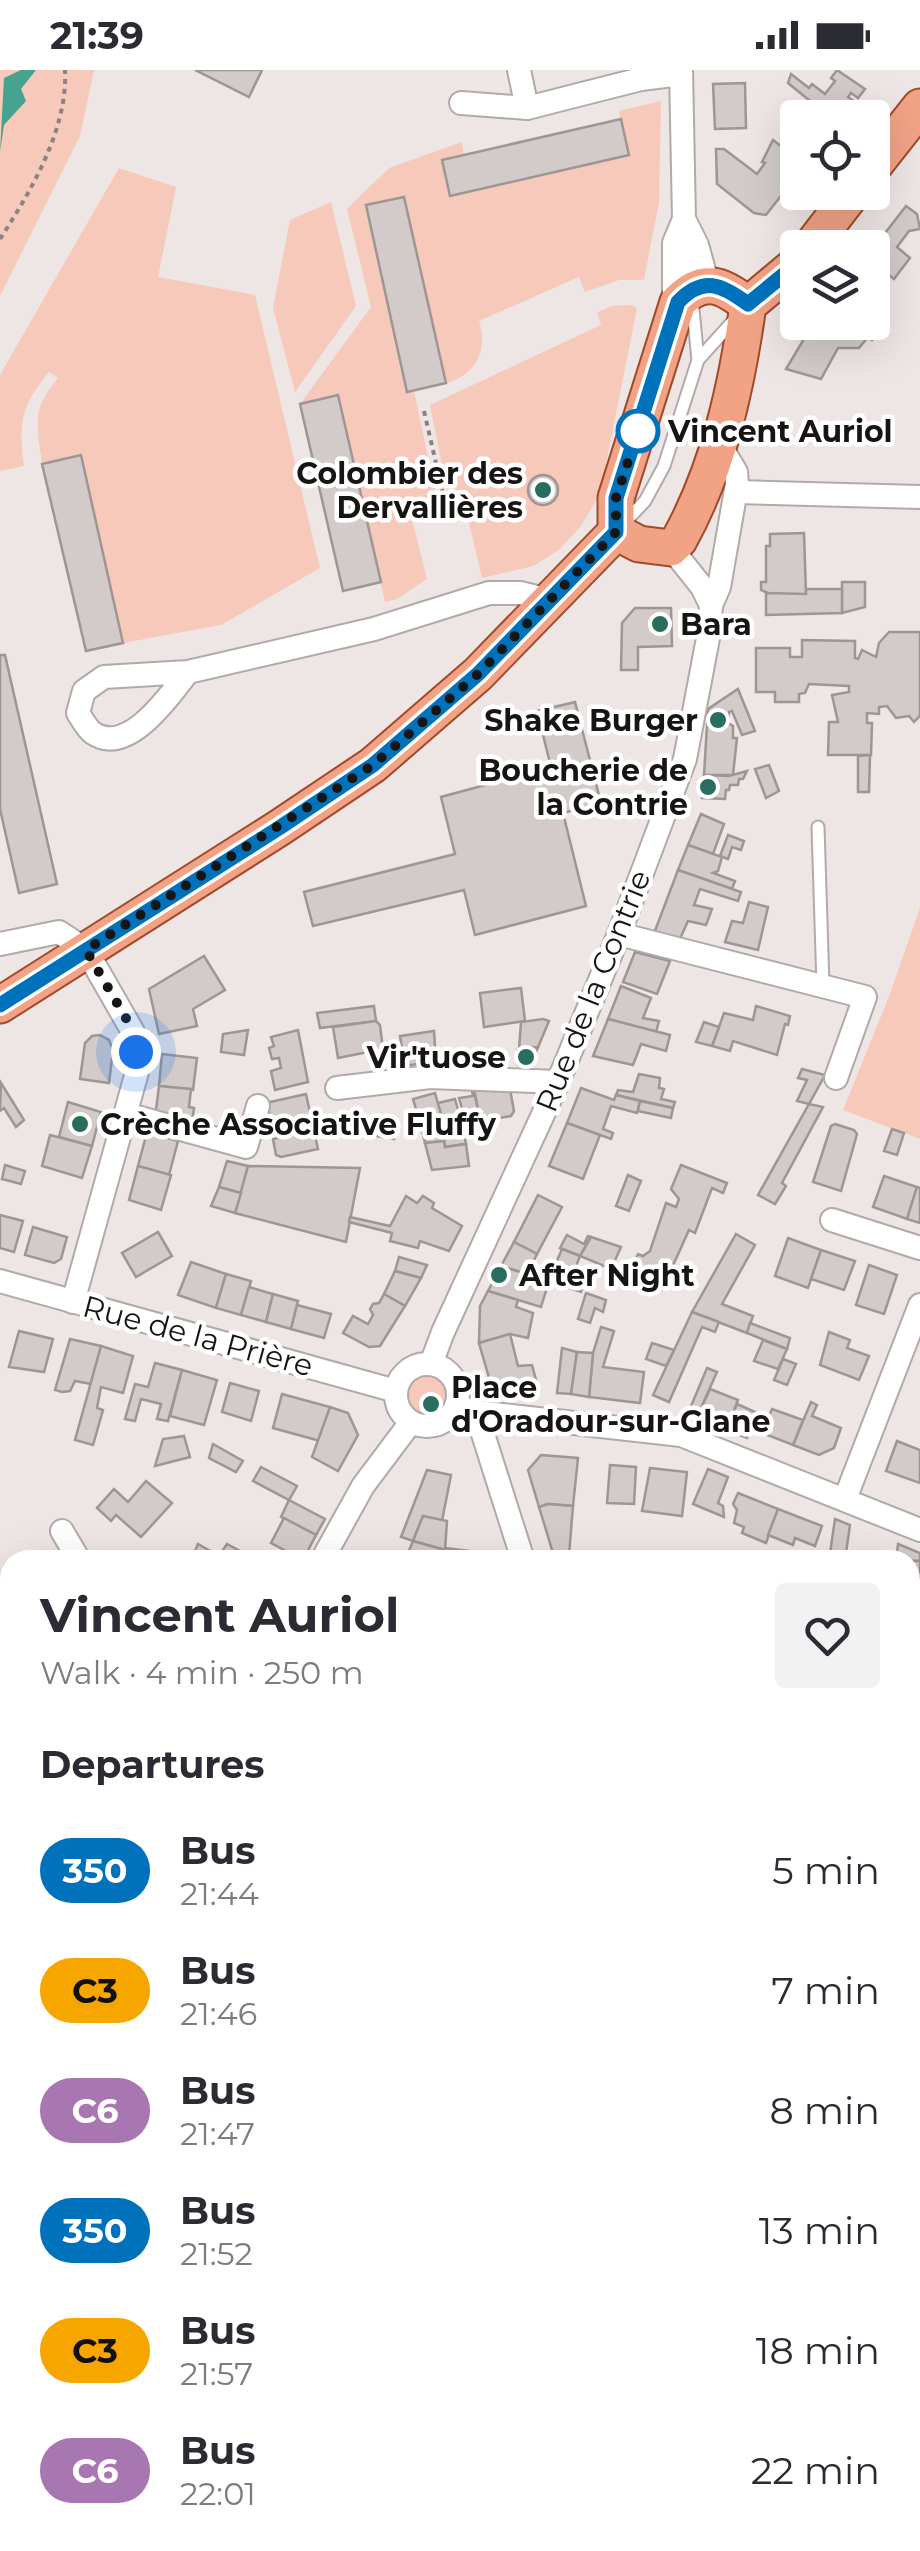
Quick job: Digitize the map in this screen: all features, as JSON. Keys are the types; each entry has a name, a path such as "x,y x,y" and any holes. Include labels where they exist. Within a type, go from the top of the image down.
{"main road":[{"path":"890,145 920,107"},
{"path":"824,230 839,210"},
{"path":"603,544 671,548 688,524 719,443 739,369 748,304 780,277"},
{"path":"0,1005 373,765 478,674 603,544 616,498 691,295 725,289 748,304"}],"street":[{"path":"519,70 527,108"},
{"path":"461,104 527,108 681,72 684,219 674,243 691,295"},
{"path":"684,219 698,246 691,295"},
{"path":"719,443 745,493 920,497"},
{"name":"Rue de la Contrie","path":"431,1364 558,1082 685,759 712,605 745,493"},
{"path":"671,548 712,605"},
{"path":"188,672 374,629 489,593 520,593 548,600"},
{"path":"0,944 60,932 86,950 134,1032 138,1072 73,1302"},
{"path":"619,934 865,997 836,1078"},
{"path":"337,1088 430,1078 558,1082"},
{"path":"126,1114 246,1147 258,1106"},
{"path":"832,1220 920,1248"},
{"name":"Rue de la Prière","path":"0,1282 396,1391"},
{"path":"845,1499 920,1305"},
{"path":"519,1550 466,1409 458,1396 454,1380 444,1369 431,1364 409,1369 396,1391 399,1410 411,1422 423,1426 436,1425 466,1409 681,1435 920,1530"},
{"path":"327,1550 362,1486 411,1422"},
{"path":"62,1531 72,1550"}],"lane":[{"path":"691,295 698,360"},
{"path":"603,544 646,500 656,483 698,360 748,304"},
{"path":"818,827 823,986"}],"path":[{"path":"0,239 50,146 66,86 65,70"},
{"path":"424,411 444,498"}],"shaded area":[{"path":"0,70 94,70 80,136 0,296"},
{"path":"21,70 36,70 21,89 26,101 4,125 0,152 4,78"},
{"path":"661,101 659,202 644,280 619,280 585,292 579,277 479,321 482,341 478,360 466,374 446,383 404,197 366,205 407,391 414,391 438,503 410,511 427,579 397,599 385,602 338,396 300,404 371,307 347,209 389,168 462,142 464,155 442,160 451,196 628,156 619,111"},
{"path":"119,168 176,187 158,277 255,295 320,568 221,625 123,643 81,456 42,464 38,418 43,399 58,378 49,372 32,395 24,416 24,466 0,471 0,375"},
{"path":"331,202 356,306 295,392 273,308 290,220"},
{"path":"611,306 637,308 600,494 581,526 559,550 533,566 482,578 463,497 449,501 430,405 601,325 597,313"},
{"path":"920,908 920,1139 843,1110"},
{"path":"427,1376 441,1382 447,1396 441,1410 427,1416 413,1410 407,1396 413,1382"}],"building":[{"path":"195,70 262,70 249,97"},
{"path":"837,70 865,89 858,98 851,93 848,97 852,100 809,100 788,83 791,74 825,94 835,81 831,78"},
{"path":"745,83 746,128 715,129 713,84"},
{"path":"621,119 629,155 450,196 442,160"},
{"path":"773,140 780,145 780,197 766,215 754,213 717,184 716,149 724,149 757,174 765,163 762,162"},
{"path":"404,197 446,383 407,392 366,205"},
{"path":"906,206 917,214 920,229 909,231 897,247 910,258 894,279 890,276 887,230"},
{"path":"803,340 866,340 859,348 838,348 821,379 786,369"},
{"path":"338,395 381,582 343,591 300,404"},
{"path":"81,455 123,643 86,651 42,464"},
{"name":"Colombier des Dervallières","path":"543,475 557,484 558,490 549,504 543,505 529,496 528,490 537,476"},
{"path":"804,533 806,594 772,595 761,590 761,582 766,582 770,534"},
{"path":"842,582 865,582 865,607 842,613"},
{"path":"806,589 842,589 842,613 766,615 766,593 806,594"},
{"path":"635,608 671,608 672,646 638,647 638,670 621,670 622,623"},
{"path":"889,632 920,632 920,716 914,722 909,716 896,718 887,706 879,707 879,714 867,713 867,723 872,723 871,755 828,755 829,722 838,722 832,695 849,692 849,686 809,684 805,693 799,694 799,702 775,702 775,692 756,692 756,648 790,648 790,657 802,657 802,640 855,641 855,658 862,650 876,657 879,643"},
{"path":"0,655 5,655 57,884 19,893 0,809"},
{"path":"738,689 755,731 742,735 732,711 729,712 728,723 733,726 733,738 737,738 733,775 704,775 708,709"},
{"path":"575,702 601,803 563,813 586,906 475,935 464,890 313,926 304,892 455,854 441,797 551,767 537,711"},
{"path":"870,755 869,792 858,792 858,756"},
{"path":"769,765 779,791 766,798 755,769"},
{"path":"747,771 738,785 730,785 726,790 725,799 702,798 704,775 729,776"},
{"path":"701,814 724,824 713,854 688,845"},
{"path":"728,835 744,841 741,850 732,847 728,859 720,856"},
{"path":"688,845 722,857 718,871 713,873 735,881 732,889 678,870"},
{"path":"678,870 741,892 738,901 700,889 694,905 712,909 706,925 688,921 680,939 653,936"},
{"path":"749,902 768,907 758,950 725,942 732,921 743,923"},
{"path":"635,952 670,961 657,994 623,982"},
{"path":"204,956 225,990 193,1009 197,1026 159,1034 149,989"},
{"path":"621,986 651,998 643,1018 659,1021 656,1032 608,1019"},
{"path":"521,988 525,1021 484,1027 480,993"},
{"path":"374,1006 376,1021 320,1028 317,1013"},
{"path":"756,1006 790,1016 777,1055 733,1041 730,1051 712,1046 724,1013 753,1020"},
{"path":"608,1019 670,1035 666,1051 641,1044 633,1065 593,1056"},
{"path":"376,1021 383,1049 338,1058 333,1027"},
{"path":"549,1021 538,1047 519,1050 521,1022"},
{"path":"704,1022 719,1027 712,1046 696,1042"},
{"path":"248,1030 244,1055 221,1052 223,1034"},
{"path":"298,1030 308,1082 275,1090 271,1071 281,1068 279,1058 272,1059 271,1037"},
{"path":"434,1031 436,1061 405,1066 400,1036"},
{"path":"100,1035 109,1040 113,1050 109,1083 80,1079 85,1043"},
{"path":"538,1047 531,1066 518,1065 517,1050"},
{"path":"162,1054 197,1058 193,1090 159,1086"},
{"path":"802,1069 825,1075 809,1104 797,1101 807,1080 798,1078"},
{"path":"639,1074 660,1078 659,1088 664,1089 661,1099 675,1102 673,1108 616,1095 618,1090 633,1092"},
{"path":"1,1083 24,1120 16,1127 4,1108 0,1111"},
{"path":"473,1083 509,1084 514,1111 511,1116 480,1121"},
{"path":"159,1086 191,1089 192,1123 155,1118"},
{"path":"581,1088 614,1100 616,1095 640,1101 637,1113 611,1106 603,1129 613,1133 611,1139 567,1123"},
{"path":"474,1090 481,1129 475,1129 474,1121 466,1122 459,1098 473,1096"},
{"path":"435,1093 443,1121 421,1126 413,1099"},
{"path":"306,1094 318,1149 276,1155 273,1139 277,1138 266,1103"},
{"path":"455,1099 462,1125 445,1128 438,1103"},
{"path":"640,1101 673,1108 671,1118 638,1111"},
{"name":"Crèche Associative Fluffy","path":"68,1102 101,1112 92,1146 59,1137"},
{"path":"809,1104 823,1107 782,1183 786,1186 775,1204 758,1195"},
{"path":"342,1121 368,1123 369,1135 344,1131"},
{"path":"443,1121 445,1128 462,1125 466,1144 445,1147 444,1141 425,1143 421,1126"},
{"path":"368,1123 393,1125 394,1139 369,1135"},
{"path":"567,1123 600,1135 583,1179 549,1166"},
{"path":"835,1124 857,1134 841,1191 813,1182 831,1126"},
{"path":"892,1129 904,1133 897,1155 884,1151"},
{"path":"147,1132 178,1141 169,1175 138,1166"},
{"path":"50,1135 92,1146 82,1178 42,1166"},
{"path":"444,1141 445,1147 466,1144 469,1166 432,1170 425,1143"},
{"path":"227,1161 248,1166 241,1193 219,1187"},
{"path":"5,1165 25,1171 21,1184 2,1179"},
{"path":"681,1165 727,1183 723,1193 712,1188 695,1233 689,1230 662,1290 628,1276 638,1254 643,1256 650,1251 666,1203 676,1207 679,1199 671,1189"},
{"path":"138,1166 171,1175 161,1210 129,1200"},
{"path":"248,1166 360,1168 346,1242 235,1213"},
{"path":"628,1175 641,1181 629,1211 616,1206"},
{"path":"884,1176 917,1187 907,1219 873,1207"},
{"path":"219,1187 241,1193 235,1213 211,1206"},
{"path":"917,1187 920,1188 920,1223 907,1219"},
{"path":"538,1195 562,1207 537,1254 514,1242"},
{"path":"406,1196 417,1203 423,1196 434,1203 432,1208 462,1226 449,1251 420,1241 418,1248 390,1241 392,1233 349,1222 350,1217 390,1226"},
{"path":"0,1215 23,1221 14,1252 0,1248"},
{"path":"33,1227 67,1237 61,1259 54,1263 25,1255"},
{"path":"158,1232 172,1256 136,1277 122,1253"},
{"path":"736,1234 755,1245 722,1304 753,1316 747,1333 692,1312"},
{"path":"567,1235 584,1244 591,1237 580,1256 560,1248"},
{"path":"591,1237 621,1247 611,1269 580,1256"},
{"path":"788,1238 821,1250 808,1288 775,1276"},
{"path":"514,1242 537,1254 527,1274 501,1266"},
{"path":"562,1249 580,1256 572,1276 585,1281 581,1292 548,1281"},
{"path":"821,1250 855,1261 844,1290 811,1279"},
{"path":"399,1257 427,1265 421,1278 395,1271"},
{"path":"191,1262 226,1274 216,1308 178,1295"},
{"path":"869,1265 897,1275 884,1314 856,1305"},
{"path":"501,1266 549,1281 541,1307 488,1291"},
{"path":"395,1271 421,1278 405,1306 384,1294"},
{"path":"226,1274 251,1281 241,1315 216,1308"},
{"path":"249,1287 273,1294 266,1322 241,1315"},
{"path":"488,1291 518,1300 516,1307 533,1313 528,1338 510,1334 479,1343 480,1306"},
{"path":"586,1293 606,1300 603,1312 595,1308 590,1323 578,1319"},
{"path":"273,1294 298,1301 291,1329 266,1322"},
{"path":"384,1294 405,1306 380,1346 369,1347 343,1333 353,1316 368,1324 373,1315 370,1309"},
{"path":"297,1305 331,1314 324,1338 291,1329"},
{"path":"692,1312 719,1322 715,1332 702,1327 669,1402 653,1395"},
{"path":"750,1323 790,1338 787,1349 747,1333"},
{"path":"601,1327 614,1331 603,1367 644,1372 640,1403 589,1397 593,1353"},
{"path":"19,1331 53,1339 44,1372 9,1367"},
{"path":"829,1332 850,1340 847,1348 869,1356 859,1380 820,1365"},
{"path":"510,1334 518,1366 532,1365 539,1391 506,1395 490,1381 479,1343"},
{"path":"70,1339 101,1346 91,1384 75,1381 70,1391 62,1392 55,1390"},
{"path":"763,1340 787,1349 778,1369 754,1361"},
{"path":"652,1343 674,1350 666,1366 646,1359"},
{"path":"101,1346 133,1356 123,1393 101,1387 97,1408 103,1410 93,1445 75,1440"},
{"path":"562,1348 577,1352 571,1394 557,1393"},
{"path":"577,1352 593,1353 589,1397 571,1394"},
{"path":"783,1359 796,1364 787,1385 774,1380"},
{"path":"155,1363 182,1370 168,1421 157,1419 161,1404 141,1399 135,1421 125,1419 135,1384 148,1387"},
{"path":"707,1368 717,1372 700,1410 691,1406"},
{"path":"182,1370 217,1380 204,1425 170,1416"},
{"path":"230,1383 259,1391 251,1421 222,1412"},
{"path":"710,1389 738,1400 726,1430 697,1418"},
{"path":"282,1394 330,1407 320,1441 273,1428"},
{"path":"811,1402 817,1405 812,1416 841,1428 834,1448 819,1455 793,1445"},
{"path":"737,1404 757,1413 747,1438 726,1430"},
{"path":"330,1407 348,1413 358,1435 338,1471 312,1457"},
{"path":"772,1409 803,1420 793,1445 762,1433"},
{"path":"184,1436 190,1457 155,1466 163,1439"},
{"path":"897,1441 920,1450 920,1483 886,1471"},
{"path":"213,1444 243,1461 236,1472 209,1458"},
{"path":"541,1455 578,1458 573,1506 539,1507 528,1470"},
{"path":"610,1465 636,1467 634,1504 607,1503"},
{"path":"261,1467 297,1486 289,1500 253,1481"},
{"path":"650,1468 687,1472 682,1516 642,1511"},
{"path":"708,1469 728,1477 718,1503 723,1506 724,1517 693,1504"},
{"path":"427,1470 451,1475 442,1521 423,1516 413,1541 401,1537"},
{"path":"146,1481 172,1503 141,1537 116,1515 111,1521 97,1508 114,1489 128,1502"},
{"path":"738,1493 778,1509 766,1543 742,1533 744,1527 734,1523 737,1510 733,1504"},
{"path":"289,1500 325,1519 316,1535 281,1517"},
{"path":"573,1506 569,1550 552,1550 539,1507"},
{"path":"778,1509 822,1526 815,1546 795,1538 793,1545 768,1535"},
{"path":"423,1516 447,1521 445,1550 413,1541"},
{"path":"284,1518 316,1535 308,1550 284,1550 271,1543"},
{"path":"835,1519 850,1525 846,1550 830,1550"},
{"path":"413,1541 445,1550 409,1550"}],"bus line":[{"name":"350","path":"0,1005 373,765 478,674 616,532 616,498 678,302 691,288 708,284 725,289 748,304 780,278"}],"place":[{"name":"Vincent Auriol","path":"638,431"},
{"name":"Colombier des Dervallières","path":"543,490"},
{"name":"Bara","path":"660,624"},
{"name":"Shake Burger","path":"718,720"},
{"name":"Boucherie de la Contrie","path":"708,787"},
{"name":"Vir'tuose","path":"526,1057"},
{"name":"Crèche Associative Fluffy","path":"80,1124"},
{"name":"After Night","path":"499,1275"},
{"name":"Place d'Oradour-sur-Glane","path":"431,1404"}],"route":[{"path":"136,1052 134,1032 86,950 373,765 478,674 616,532 616,498 638,431"}]}
